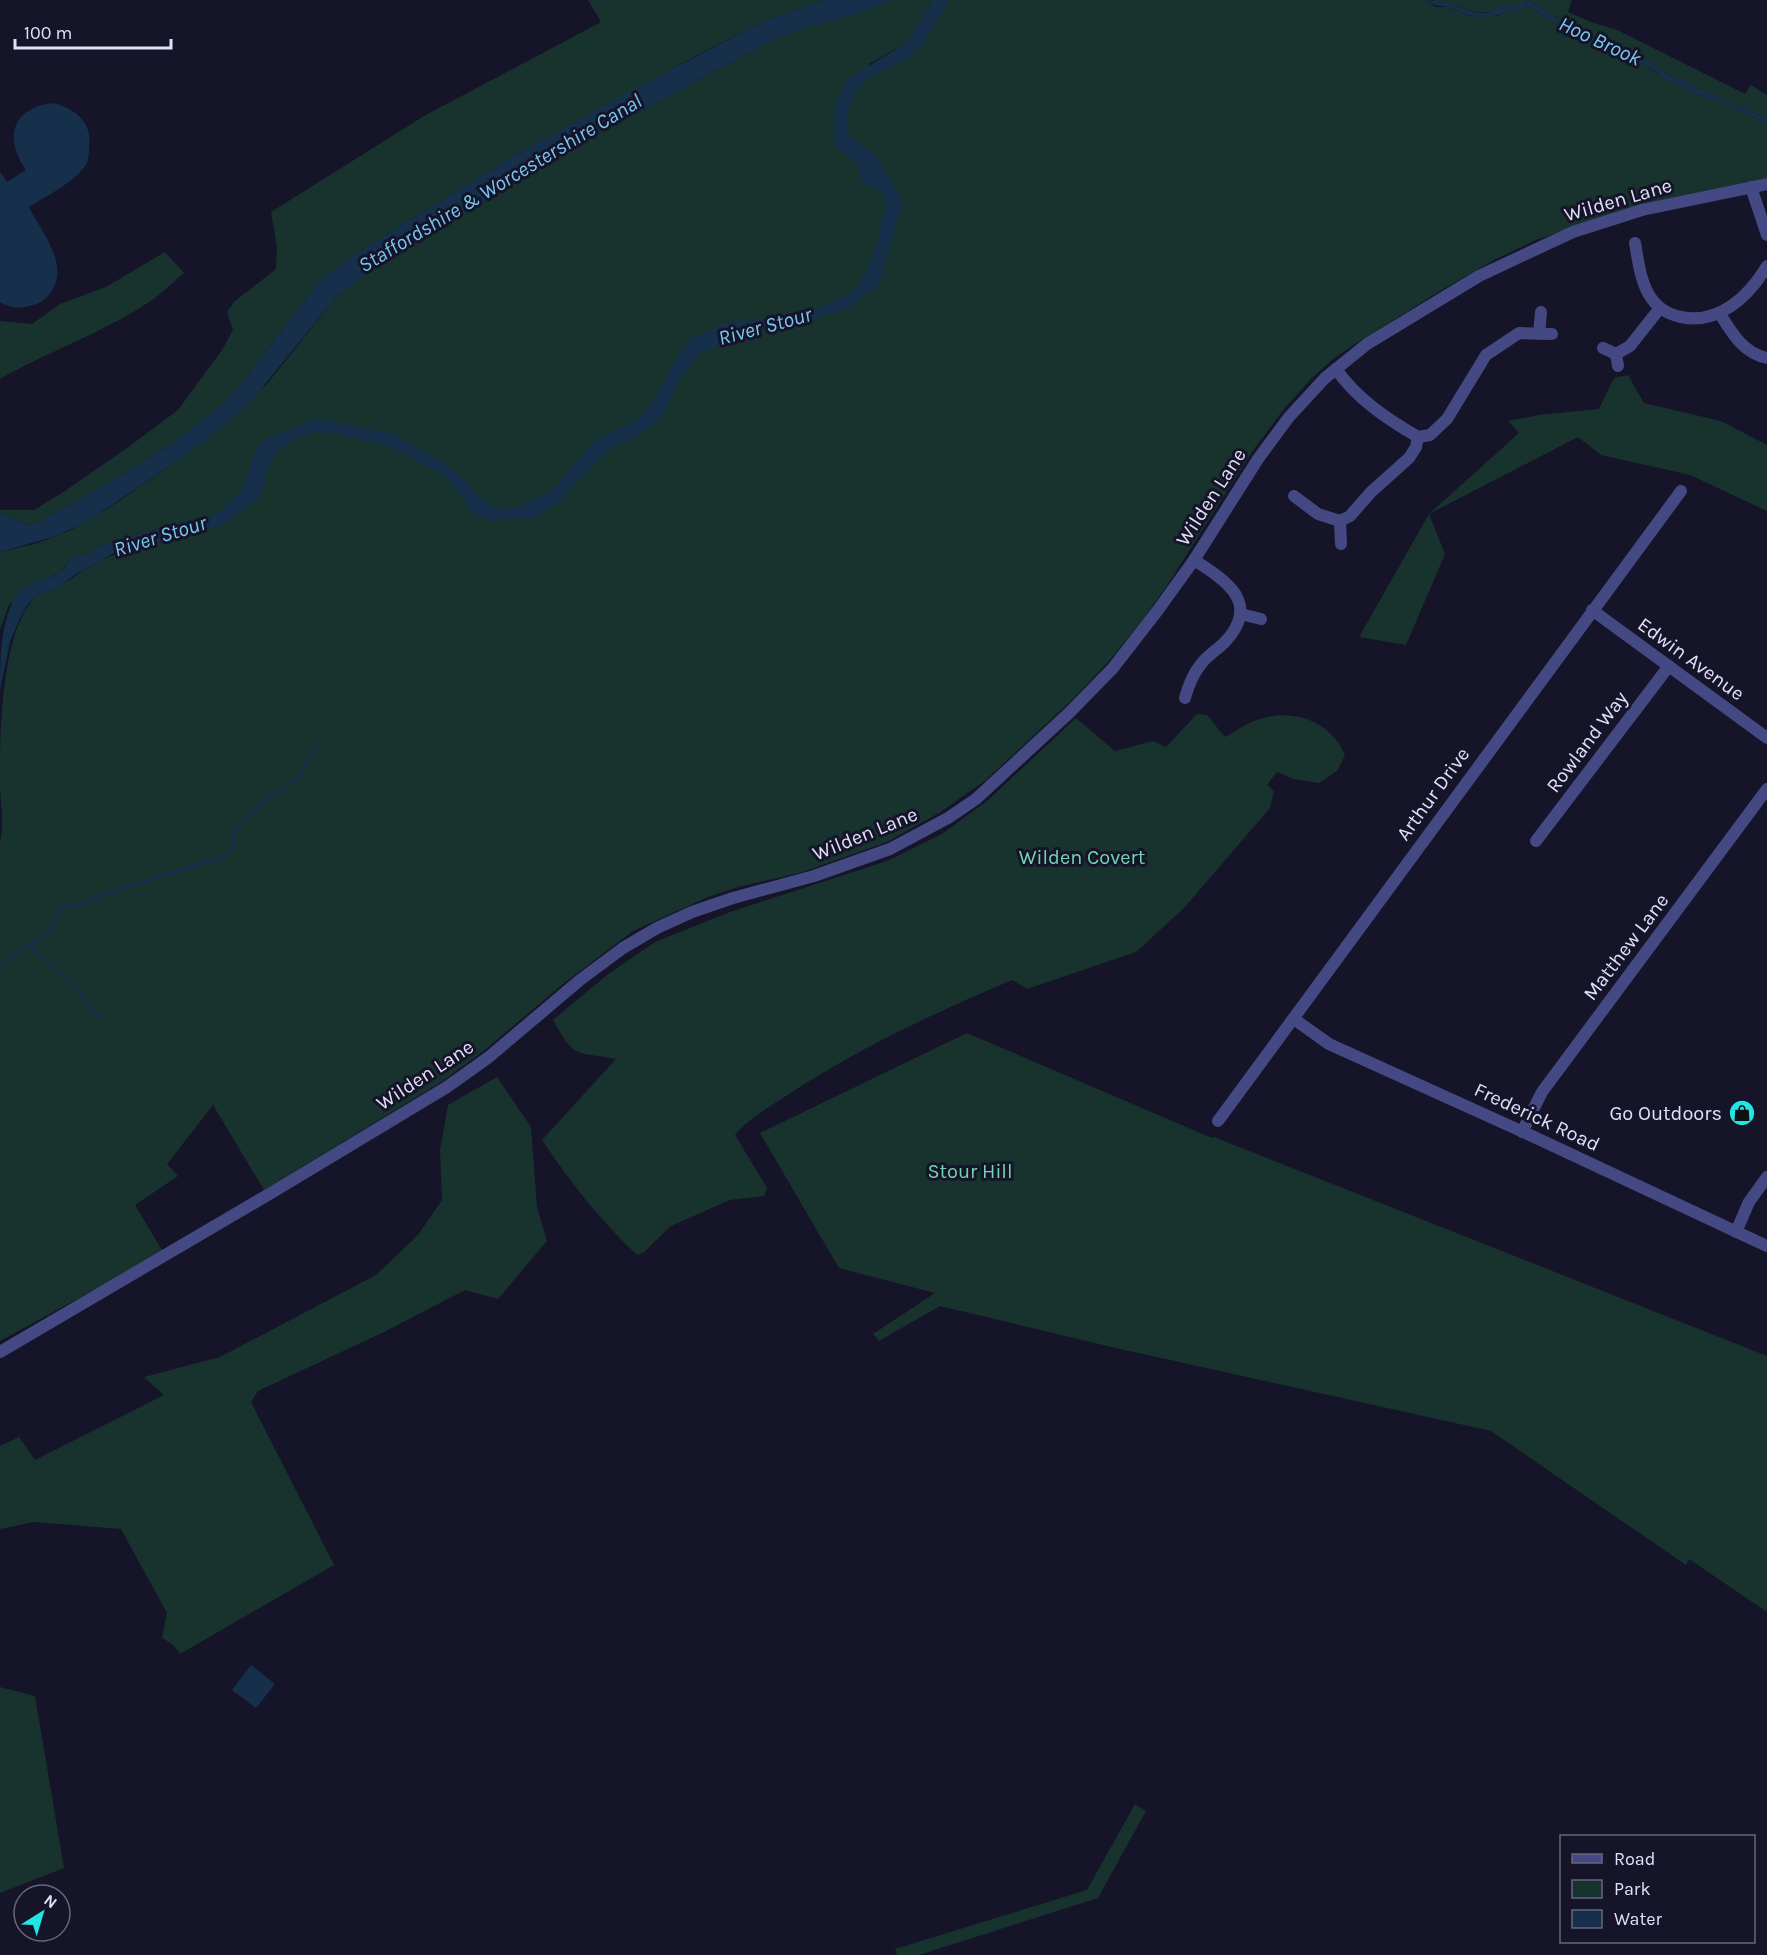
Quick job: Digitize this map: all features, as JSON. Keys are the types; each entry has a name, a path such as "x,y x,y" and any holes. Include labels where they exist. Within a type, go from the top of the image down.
{"street":[{"name":"Wilden Lane","path":"0,1352 271,1194 447,1087 489,1057 580,980 623,948 657,928 692,912 733,898 851,864 890,849 948,818 1000,778 1097,686 1144,629 1194,560 1276,434 1295,410 1336,369 1367,344 1486,272 1573,232 1624,215 1767,184"},
{"path":"1751,187 1767,235"},
{"path":"1635,243 1640,273 1648,293 1668,314 1683,318 1698,320 1720,314 1747,294 1767,266"},
{"path":"1603,348 1617,360 1660,308"},
{"path":"1336,369 1347,385 1392,422 1418,437 1430,435 1447,419 1486,355 1519,333 1545,334 1541,312"},
{"path":"1720,314 1744,347 1767,358"},
{"path":"1294,496 1318,514 1340,521 1350,516 1371,492 1409,458 1416,447 1418,437"},
{"name":"Arthur Drive","path":"1218,1121 1681,491"},
{"path":"1340,521 1341,544"},
{"path":"1185,698 1199,666 1212,652 1224,644 1241,614 1236,593 1216,574 1194,560"},
{"name":"Edwin Avenue","path":"1592,610 1767,738"},
{"path":"1241,614 1261,620"},
{"name":"Rowland Way","path":"1536,841 1669,666"},
{"name":"Matthew Lane","path":"1522,1132 1542,1092 1767,789"},
{"name":"Frederick Road","path":"1294,1019 1329,1044 1767,1246"},
{"path":"1736,1232 1749,1202 1767,1177"}],"green space":[{"path":"588,0 824,0 766,20 692,58 514,156 353,255 320,281 242,383 219,407 167,447 112,481 31,525 0,513 0,509 34,510 127,448 178,410 222,350 233,330 227,312 235,301 276,269 277,248 271,212 424,116 601,22"},
{"path":"892,0 933,0 906,43 869,64 868,78 915,53 949,0 1424,0 1436,7 1448,7 1470,16 1497,16 1527,5 1573,35 1607,47 1648,66 1656,73 1694,93 1730,106 1767,124 1767,178 1632,207 1536,240 1494,260 1355,344 1311,379 1284,409 1254,449 1166,587 1110,660 1074,698 986,780 939,813 887,842 803,872 738,887 708,897 633,931 443,1081 264,1190 213,1105 167,1164 178,1176 135,1205 163,1252 0,1341 0,842 2,821 0,766 2,713 9,656 25,610 38,595 56,589 105,558 138,546 179,537 161,527 149,532 138,533 129,539 107,543 87,554 70,559 61,572 48,578 9,605 0,630 0,552 38,543 71,530 107,509 175,462 267,384 337,296 388,259 566,152 776,38"},
{"path":"1432,0 1526,0 1514,7 1482,12"},
{"path":"1529,0 1572,0 1568,12 1617,30 1745,94 1751,85 1767,95 1767,118 1668,75 1647,60 1634,57 1608,43 1578,32"},
{"path":"165,252 184,273 156,297 96,332 0,379 0,321 32,324 60,304 106,287"},
{"path":"1628,375 1644,403 1721,421 1767,445 1767,511 1690,475 1601,455 1578,437 1429,514 1519,433 1508,421 1539,415 1599,409 1614,378"},
{"path":"1429,514 1445,554 1406,645 1359,637"},
{"name":"Wilden Covert","path":"1197,714 1207,715 1225,737 1250,723 1268,717 1282,715 1307,719 1329,733 1345,755 1337,771 1319,783 1293,779 1277,772 1267,785 1274,791 1270,808 1184,908 1136,952 1027,989 1012,980 868,1047 813,1079 753,1118 735,1135 767,1188 764,1196 730,1200 671,1226 644,1252 637,1255 610,1228 563,1171 542,1140 616,1059 578,1052 566,1042 553,1020 607,975 655,942 730,912 887,861 942,834 987,801 1076,718 1115,751 1153,741 1166,747"},
{"name":"Stour Hill","path":"967,1033 1212,1138 1767,1356 1767,1612 1689,1559 1686,1565 1491,1431 1116,1348 940,1306 879,1341 873,1334 935,1293 839,1268 760,1133"},
{"path":"497,1077 531,1127 537,1207 547,1241 498,1299 465,1290 384,1332 258,1391 251,1402 334,1565 180,1654 172,1644 162,1638 167,1613 121,1529 34,1522 0,1529 0,1446 19,1437 35,1460 164,1395 144,1377 220,1357 376,1275 418,1235 442,1200 440,1150 448,1105"},
{"path":"0,1687 35,1696 64,1868 26,1883 12,1883 12,1888 0,1893"},
{"path":"1135,1804 1146,1811 1098,1898 919,1955 897,1955 895,1949 1087,1890"}],"water":[{"name":"Staffordshire & Worcestershire Canal","path":"824,0 892,0 776,38 566,152 388,259 337,296 252,400 206,441 88,521 56,536 0,552 0,513 30,525 41,521 167,447 219,407 242,383 320,281 353,255 514,156 632,90 766,20"},
{"name":"River Stour","path":"933,0 949,0 924,42 905,60 864,82 857,89 849,108 848,135 873,153 898,191 903,207 879,284 852,305 808,323 790,325 776,332 767,330 756,332 741,341 718,344 713,350 701,351 678,381 659,419 641,434 615,446 600,457 558,503 530,520 516,517 494,521 476,514 442,473 418,463 412,457 391,447 334,433 311,432 278,451 268,467 261,494 226,522 166,542 139,545 114,553 73,576 58,588 39,594 28,604 10,642 0,690 1,649 6,620 17,596 25,587 59,573 70,559 87,554 107,543 129,539 138,533 152,531 174,523 185,521 197,523 216,514 241,490 256,450 265,439 317,419 393,434 444,463 481,499 496,508 504,509 523,505 553,490 594,441 638,419 647,411 678,356 692,338 723,324 773,318 824,307 849,294 859,284 868,269 876,247 885,208 884,195 875,187 866,185 862,181 857,163 835,146 834,119 837,102 849,78 906,43"},
{"name":"Hoo Brook","path":"1424,0 1447,3 1483,13 1495,10 1501,5 1514,7 1522,1 1529,0 1578,32 1608,43 1634,57 1647,60 1668,75 1767,118 1767,124 1730,106 1694,93 1662,77 1648,66 1607,47 1573,35 1527,5 1514,11 1483,18"},
{"path":"51,103 74,112 85,123 89,138 88,158 86,165 74,178 29,207 51,247 57,268 57,279 51,292 41,302 27,307 13,307 0,302 0,172 7,182 26,170 15,147 15,127 27,112"},
{"path":"251,1665 275,1684 256,1708 232,1690"}],"waterway":[{"path":"0,966 50,931 64,906 82,904 98,896 226,856 232,847 236,830 245,818 300,776 318,742"},
{"path":"30,945 79,992 102,1019"}],"place":[{"name":"Go Outdoors","path":"1742,1113"}]}
